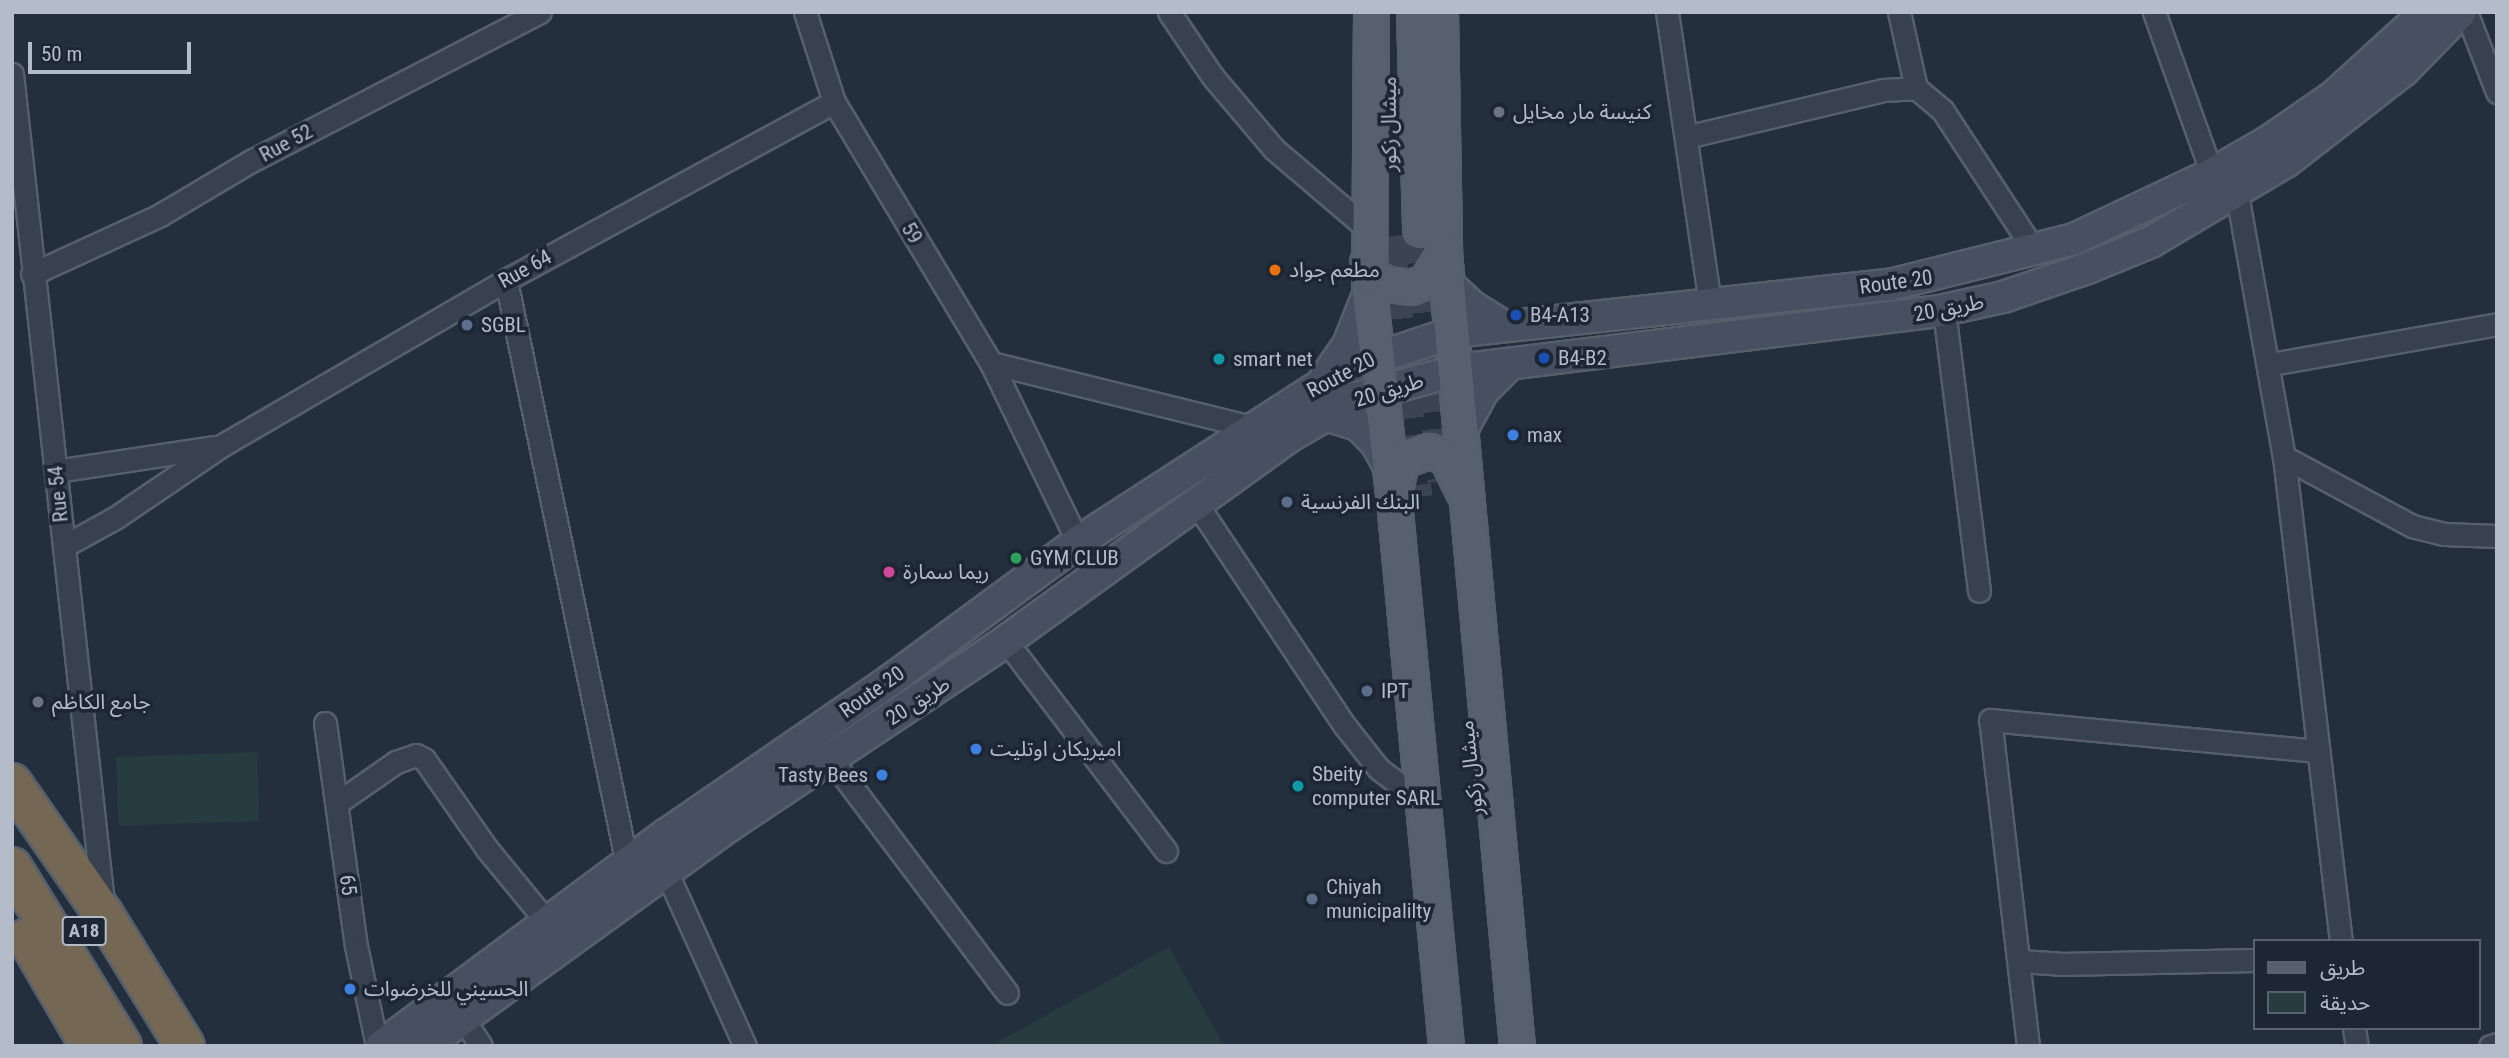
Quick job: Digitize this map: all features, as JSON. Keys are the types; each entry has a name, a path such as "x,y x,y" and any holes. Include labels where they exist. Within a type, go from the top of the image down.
{"highway":[{"path":"12,783 104,915 185,1046"},
{"name":"A18","path":"12,818 153,1046"},
{"name":"A18","path":"12,867 122,1046"},
{"path":"12,915 24,953 90,1046"}],"main road":[{"path":"1321,383 1348,345 1368,277 1392,231 1371,12"},
{"name":"ميشال زكور","path":"1390,12 1392,231"},
{"name":"ميشال زكور","path":"1392,231 1414,12"},
{"path":"1440,12 1446,268 1478,329"},
{"name":"Route 20","path":"379,1046 627,864 1078,542 1251,427 1347,368 1378,354 1478,329 1710,302 1890,285 2074,239 2212,174 2334,96 2426,12"},
{"name":"طريق 20","path":"425,1046 666,871 1006,641 1196,503 1325,415 1368,394 1483,367 1944,310 2003,298 2085,269 2151,242 2236,194 2345,120 2404,70 2461,12"},
{"path":"1368,277 1387,284 1411,287 1446,268"},
{"path":"1446,268 1473,307 1483,367 1483,391 1430,498 1421,801 1446,1046"},
{"path":"1368,277 1378,354 1368,394"},
{"path":"1463,428 1483,367"},
{"path":"1347,368 1362,379 1387,463"},
{"path":"1325,415 1358,425 1376,443 1387,463 1430,498 1517,1046"},
{"name":"ميشال زكور","path":"1430,498 1467,1046"},
{"name":"ميشال زكور","path":"1430,498 1498,1046"}],"street":[{"name":"Rue 52","path":"32,274 160,215 251,161 540,12"},
{"name":"59","path":"805,12 834,102 991,363 1078,542"},
{"path":"1169,12 1213,77 1274,149 1392,231"},
{"path":"1667,12 1710,302"},
{"path":"1899,12 1916,89 1943,111 2034,250"},
{"path":"2154,12 2212,174"},
{"path":"2466,12 2497,92"},
{"name":"Rue 54","path":"12,74 19,224 32,274 104,915"},
{"path":"1686,137 1883,90 1916,89"},
{"name":"Rue 64","path":"64,546 115,518 221,446 506,279 834,102"},
{"path":"2236,194 2271,364 2341,939"},
{"path":"506,279 627,864"},
{"path":"1944,310 1979,591"},
{"path":"2271,364 2497,324"},
{"path":"991,363 1251,427"},
{"name":"Rue 64","path":"56,471 221,446"},
{"path":"2284,457 2413,526 2444,534 2497,536"},
{"path":"1196,503 1277,631 1345,726 1379,769 1421,801"},
{"path":"1006,641 1166,851"},
{"path":"2028,1046 2021,961 1990,720 2318,751"},
{"name":"65","path":"326,723 356,946 379,1046"},
{"path":"337,803 396,762 416,755 424,759 487,849 547,922"},
{"path":"830,758 1007,993"},
{"path":"666,871 745,1046"},
{"path":"2021,961 2060,964 2254,960"},
{"path":"463,1019 481,1046"},
{"path":"2490,1046 2497,1044"}],"green space":[{"path":"257,752 259,821 118,826 116,757"},
{"path":"1169,947 1224,1046 991,1046"}],"tunnel":[{"path":"1420,229 1444,481"},
{"path":"1388,236 1416,496"}],"place":[{"name":"كنيسة مار مخايل","path":"1499,112"},
{"name":"مطعم جواد","path":"1275,270"},
{"name":"B4-A13","path":"1516,315"},
{"name":"SGBL","path":"467,325"},
{"name":"B4-B2","path":"1544,358"},
{"name":"smart net","path":"1219,359"},
{"name":"max","path":"1513,435"},
{"name":"البنك الفرنسية","path":"1287,502"},
{"name":"GYM CLUB","path":"1016,558"},
{"name":"ريما سمارة","path":"889,572"},
{"name":"IPT","path":"1367,691"},
{"name":"جامع الكاظم","path":"38,702"},
{"name":"اميريكان اوتليت","path":"976,749"},
{"name":"Tasty Bees","path":"882,775"},
{"name":"Sbeity computer SARL","path":"1298,786"},
{"name":"Chiyah municipalilty","path":"1312,899"},
{"name":"الحسيني للخرضوات","path":"350,989"}]}
